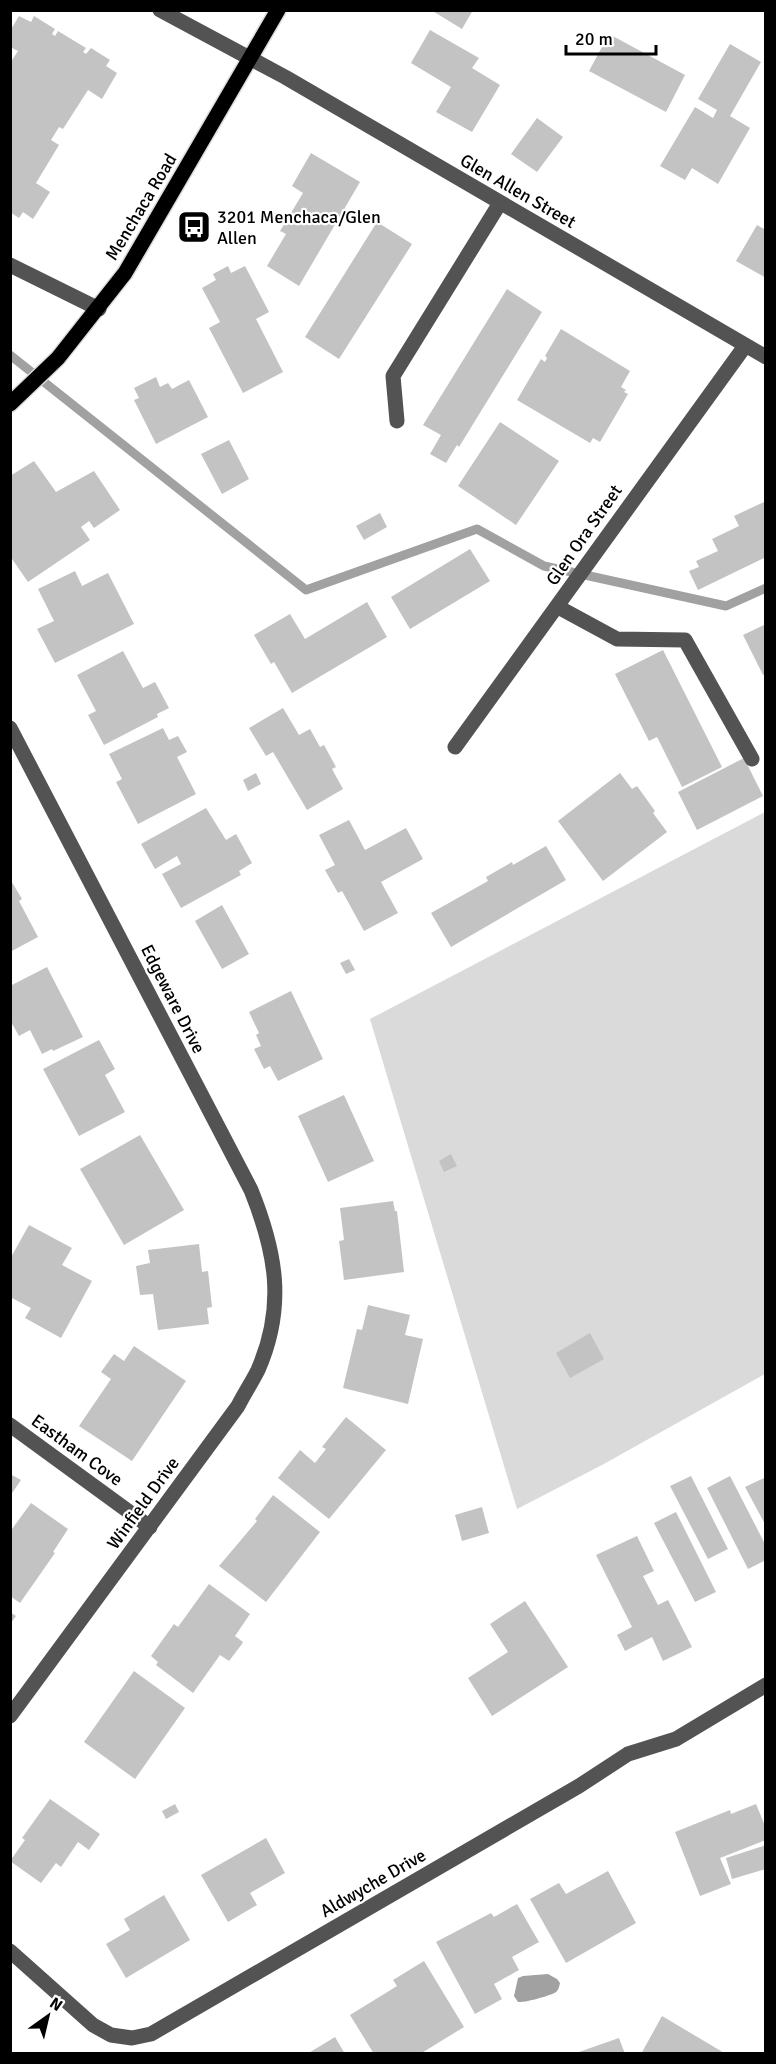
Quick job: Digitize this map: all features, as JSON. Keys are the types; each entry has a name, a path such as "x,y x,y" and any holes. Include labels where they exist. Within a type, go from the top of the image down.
{"main road":[{"name":"Menchaca Road","path":"10,404 58,358 99,309 125,273 278,10"}],"street":[{"name":"Glen Allen Street","path":"160,10 250,57 765,357"},
{"path":"397,421 393,376 500,203"},
{"path":"10,266 99,309"},
{"name":"Glen Ora Street","path":"455,747 745,346"},
{"path":"558,607 617,639 685,640 752,759"},
{"name":"Edgeware Drive","path":"10,728 251,1190 265,1227 273,1261 276,1297"},
{"name":"Winfield Drive","path":"10,1716 238,1406 253,1379 270,1334 276,1297"},
{"name":"Eastham Cove","path":"10,1425 150,1527"},
{"name":"Aldwyche Drive","path":"10,1951 93,2025 111,2035 132,2038 151,2034 569,1792 628,1754 676,1739 765,1685"}],"shaded area":[{"path":"765,812 765,1374 602,1465 517,1509 370,1019"},
{"path":"548,1974 560,1983 556,1992 518,2002 514,1996 518,1978"}],"building":[{"path":"431,10 473,10 462,29"},
{"path":"19,16 31,22 34,16 55,29 52,34 55,36 58,31 86,48 83,52 86,54 91,48 110,60 106,66 117,73 102,99 88,90 63,129 59,127 51,140 59,145 36,183 50,192 33,219 23,212 19,218 10,212 10,63 18,51 10,47 10,31"},
{"path":"430,30 479,58 472,68 500,85 472,132 436,112 451,87 411,63"},
{"path":"609,34 685,75 666,112 589,71"},
{"path":"730,44 761,62 730,116 750,128 718,184 692,168 685,180 660,166 695,107 713,118 717,110 698,99"},
{"path":"537,118 563,137 537,172 511,154"},
{"path":"311,153 360,182 299,286 267,266 286,234 280,231 303,193 292,186"},
{"path":"377,222 412,244 339,359 305,337"},
{"path":"757,225 766,230 766,278 736,261"},
{"path":"228,266 231,273 245,266 269,312 256,319 283,372 243,393 209,328 220,322 202,288 216,280 213,274"},
{"path":"507,289 542,312 459,447 457,445 446,463 430,454 441,435 423,425"},
{"path":"561,329 630,371 621,387 628,394 600,442 593,438 590,443 517,400 541,359 545,362 547,358 545,356"},
{"path":"156,377 160,387 168,383 172,389 189,380 208,417 156,444 134,400 139,398 134,388"},
{"path":"500,422 559,461 516,525 458,486"},
{"path":"229,440 249,479 222,494 201,454"},
{"path":"34,461 56,492 94,471 120,510 94,528 89,521 81,527 90,540 28,582 10,556 10,476"},
{"path":"766,501 766,557 698,590 689,571 699,567 696,561 718,551 712,539 739,526 734,516"},
{"path":"380,513 387,527 364,540 356,526"},
{"path":"470,549 490,581 410,629 391,597"},
{"path":"75,571 82,586 108,573 134,624 55,663 37,629 54,621 38,589"},
{"path":"367,602 387,637 292,693 274,662 271,664 254,635 290,614 305,639"},
{"path":"766,624 766,674 763,675 743,635"},
{"path":"663,650 722,767 682,787 657,737 649,741 615,674"},
{"path":"123,651 143,688 155,682 169,708 157,714 158,717 104,745 88,715 96,711 77,675"},
{"path":"283,708 299,735 310,729 320,747 324,745 336,767 332,769 343,789 307,810 273,752 266,756 249,728"},
{"path":"163,728 169,740 178,736 187,752 177,757 196,794 138,824 116,782 122,779 109,754"},
{"path":"744,758 763,796 697,830 678,792"},
{"path":"256,773 261,784 248,791 243,780"},
{"path":"620,773 632,789 637,786 667,832 603,881 558,821"},
{"path":"206,808 226,840 236,834 252,863 239,871 241,875 181,908 162,874 181,864 177,856 155,869 141,844"},
{"path":"349,820 365,850 406,828 423,859 381,882 398,913 364,931 342,891 338,893 325,870 335,865 319,835"},
{"path":"546,846 566,880 451,947 431,913 488,881 486,877"},
{"path":"10,879 22,899 19,901 38,937 10,952"},
{"path":"222,905 249,954 222,969 195,921"},
{"path":"349,959 355,970 346,974 340,963"},
{"path":"47,967 83,1037 42,1054 30,1030 19,1036 10,1020 10,986"},
{"path":"291,991 323,1059 278,1081 270,1066 264,1069 254,1049 261,1046 256,1035 259,1033 249,1012"},
{"path":"99,1040 115,1069 105,1075 125,1112 79,1136 43,1069"},
{"path":"344,1095 374,1161 328,1182 298,1116"},
{"path":"140,1135 184,1210 124,1245 80,1169"},
{"path":"451,1154 457,1166 444,1172 439,1161"},
{"path":"393,1201 395,1211 397,1211 404,1272 344,1280 339,1241 344,1240 340,1208"},
{"path":"29,1225 72,1248 62,1265 92,1281 61,1338 25,1318 31,1308 10,1297 10,1259"},
{"path":"199,1244 202,1272 208,1271 212,1307 207,1308 209,1324 158,1330 153,1294 140,1295 136,1266 150,1263 148,1250"},
{"path":"368,1305 410,1315 405,1335 423,1339 408,1404 343,1388 357,1329 362,1330"},
{"path":"590,1333 604,1359 570,1378 556,1353"},
{"path":"134,1346 186,1381 132,1461 79,1426 111,1379 101,1372 114,1354 124,1361"},
{"path":"346,1417 386,1450 329,1519 278,1478 300,1450 315,1463 326,1449 322,1447"},
{"path":"10,1474 21,1480 10,1496"},
{"path":"691,1476 728,1549 708,1559 670,1486"},
{"path":"730,1476 766,1546 766,1560 748,1569 707,1488"},
{"path":"766,1477 766,1526 745,1487"},
{"path":"273,1495 320,1532 266,1602 219,1566 257,1521 255,1519"},
{"path":"31,1503 68,1529 53,1552 55,1553 20,1603 10,1596 10,1528 12,1529"},
{"path":"482,1507 489,1533 462,1541 455,1515"},
{"path":"676,1512 716,1592 695,1602 654,1523"},
{"path":"637,1536 654,1571 643,1576 658,1605 668,1600 692,1647 663,1661 652,1637 625,1651 617,1635 632,1627 596,1555"},
{"path":"209,1584 250,1614 235,1636 243,1642 242,1644 229,1661 220,1655 193,1693 156,1665 158,1662 151,1656 174,1624 178,1627"},
{"path":"525,1601 568,1667 492,1716 468,1678 508,1652 490,1624"},
{"path":"10,1612 16,1616 10,1624"},
{"path":"134,1671 185,1708 135,1779 84,1742"},
{"path":"50,1799 100,1834 89,1850 78,1842 61,1867 56,1863 41,1883 10,1861 25,1840 22,1838"},
{"path":"175,1804 179,1812 166,1819 162,1811"},
{"path":"756,1804 766,1828 766,1840 720,1858 731,1884 700,1896 675,1832 730,1810 731,1814"},
{"path":"266,1838 285,1873 250,1893 257,1905 228,1922 201,1875"},
{"path":"766,1845 766,1869 732,1879 726,1858"},
{"path":"608,1871 636,1923 566,1963 530,1899 559,1883 566,1894"},
{"path":"164,1895 190,1940 126,1978 106,1944 130,1930 124,1919"},
{"path":"517,1904 539,1942 512,1957 519,1970 494,1984 502,1999 475,2014 436,1942 491,1913 494,1917"},
{"path":"424,1961 464,2027 420,2054 374,2054 350,2015 397,1986 393,1980"},
{"path":"662,2016 726,2054 641,2054"},
{"path":"335,2037 345,2054 307,2054"},
{"path":"619,2038 625,2054 576,2054 576,2053"}],"waterway":[{"path":"10,355 306,590 477,529 544,566 726,606 766,588"}],"place":[{"name":"3201 Menchaca/Glen Allen","path":"194,227"}]}
